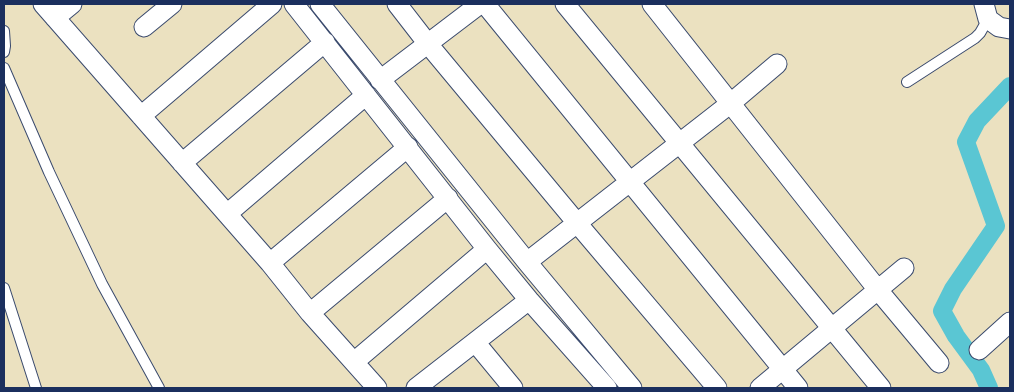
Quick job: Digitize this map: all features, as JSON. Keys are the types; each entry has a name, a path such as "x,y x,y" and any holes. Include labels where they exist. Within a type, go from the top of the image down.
{"street":[{"path":"43,4 270,263 310,313 378,388"},
{"path":"55,18 72,4"},
{"path":"144,27 172,4"},
{"path":"141,116 272,4"},
{"path":"294,4 529,300 607,388"},
{"path":"320,4 527,262 632,388"},
{"path":"397,4 577,223 717,388"},
{"path":"380,80 480,4"},
{"path":"485,4 798,388"},
{"path":"565,4 881,388"},
{"path":"652,4 878,290 939,363"},
{"path":"986,12 999,27 1010,28"},
{"path":"182,163 325,42"},
{"path":"527,262 680,143 777,64"},
{"path":"227,214 366,95"},
{"path":"270,263 408,147"},
{"path":"310,313 448,198"},
{"path":"354,362 487,248"},
{"path":"760,388 904,268"},
{"path":"427,385 475,342 529,300"},
{"path":"979,350 1010,322"},
{"path":"475,342 513,388"}],"lane":[{"path":"907,82 975,38 980,33 986,12"},
{"path":"4,30 4,52"},
{"path":"4,68 48,172 102,284 160,388"},
{"path":"4,288 36,388"}],"waterway":[{"path":"989,388 981,370 956,336 942,311 953,289 996,226 966,142 977,121 1010,86"}]}
